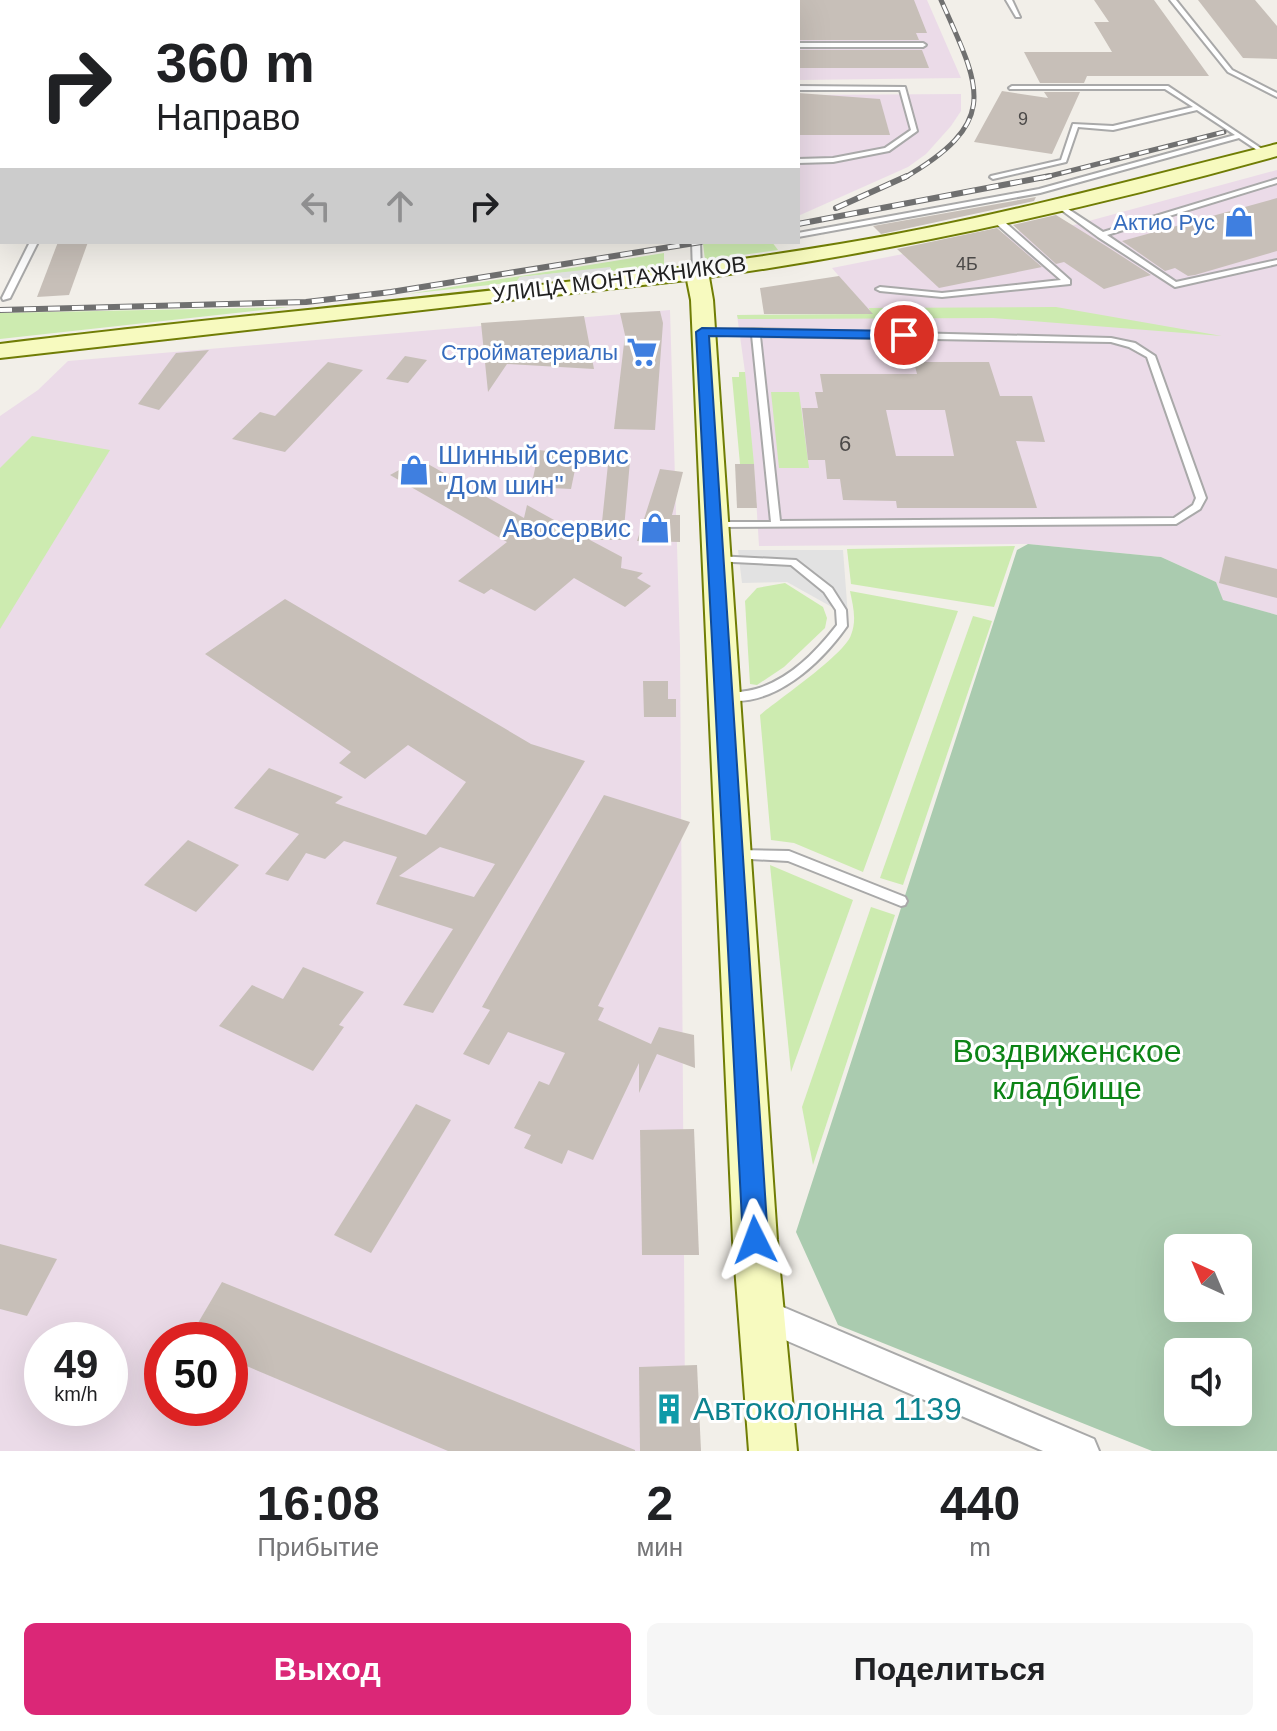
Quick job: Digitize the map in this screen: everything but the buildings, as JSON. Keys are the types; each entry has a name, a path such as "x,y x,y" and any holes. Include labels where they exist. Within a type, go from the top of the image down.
{"main road":[{"name":"УЛИЦА МОНТАЖНИКОВ","path":"802,243 996,219 1060,206 1271,152"},
{"name":"УЛИЦА МОНТАЖНИКОВ","path":"0,351 794,244"},
{"path":"696,257 702,300 755,1240 764,1315 773,1451"}],"street":[{"path":"764,1315 1082,1451"}],"lane":[{"path":"1009,0 1018,16"},
{"path":"1173,0 1230,71 1277,95"},
{"path":"800,45 923,45"},
{"path":"1012,88 1166,87 1240,136 1271,152"},
{"path":"800,88 903,88 914,131 887,150 833,160 800,161"},
{"path":"993,177 1064,161 1075,125 1113,128 1198,108"},
{"path":"802,243 1040,191 1240,136"},
{"path":"1101,235 1277,181"},
{"path":"1060,206 1175,285 1277,262"},
{"path":"880,289 942,295 1067,282 996,219"},
{"path":"6,298 33,244"},
{"path":"756,331 776,524"},
{"path":"702,332 1111,340 1132,345 1151,356 1201,498 1197,507 1176,521 776,524 715,542"},
{"path":"715,542 793,562 828,590 841,610 842,626 793,675 764,693 746,698 723,697"},
{"path":"733,855 789,856 901,901"}],"shaded area":[{"path":"800,0 927,0 961,78 800,80"},
{"path":"961,94 961,111 926,154 908,167 800,215 800,95"},
{"path":"1277,170 1277,615 1222,600 1216,582 1161,557 1028,544 759,546 754,465 732,377 739,377 739,372 745,372 737,315 871,314 832,268 1055,224 1074,225"},
{"path":"610,267 612,274 516,282 520,277"},
{"path":"670,310 680,647 685,1404 688,1451 0,1451 0,416 38,390 68,361"},
{"path":"738,550 843,550 848,616 787,582 742,583"}],"green space":[{"path":"703,244 774,244 778,250 705,260"},
{"path":"664,253 664,267 611,271 611,268 520,277 516,282 407,294"},
{"path":"289,307 0,339 0,313"},
{"path":"1056,307 1222,336 993,318 738,319 737,315 871,314 869,308"},
{"path":"739,372 745,372 754,464 740,464 732,377 739,377"},
{"path":"771,392 799,392 809,468 779,468"},
{"path":"32,436 110,450 0,629 0,468"},
{"name":"Воздвиженское кладбище","path":"1028,544 1161,557 1216,582 1223,600 1277,615 1277,1451 1152,1451 838,1325 796,1232 1017,550"},
{"path":"1015,546 994,607 851,584 847,549"},
{"path":"785,583 823,607 827,618 825,628 784,667 757,685 750,684 745,601 757,588"},
{"path":"850,591 958,611 863,872 794,843 771,840 760,715 846,644 854,624"},
{"path":"973,616 992,621 903,885 880,878"},
{"path":"770,865 853,900 791,1072"},
{"path":"871,907 895,915 813,1165 802,1107"}],"railway":[{"path":"904,178 957,139 969,120 974,101 965,57 941,0"},
{"path":"1050,176 1224,132"},
{"path":"836,208 907,176"},
{"path":"800,224 1050,176"},
{"path":"1042,178 1050,176"},
{"path":"0,310 306,302 391,292 689,244"}],"place":[{"name":"Актио Рус","path":"1239,222"},
{"name":"Стройматериалы","path":"642,352"},
{"name":"Шинный сервис \"Дом шин\"","path":"414,470"},
{"name":"Авосервис","path":"655,528"},
{"name":"Автоколонна 1139","path":"669,1409"}],"route":[{"path":"755,1240 702,332 904,335"}]}
